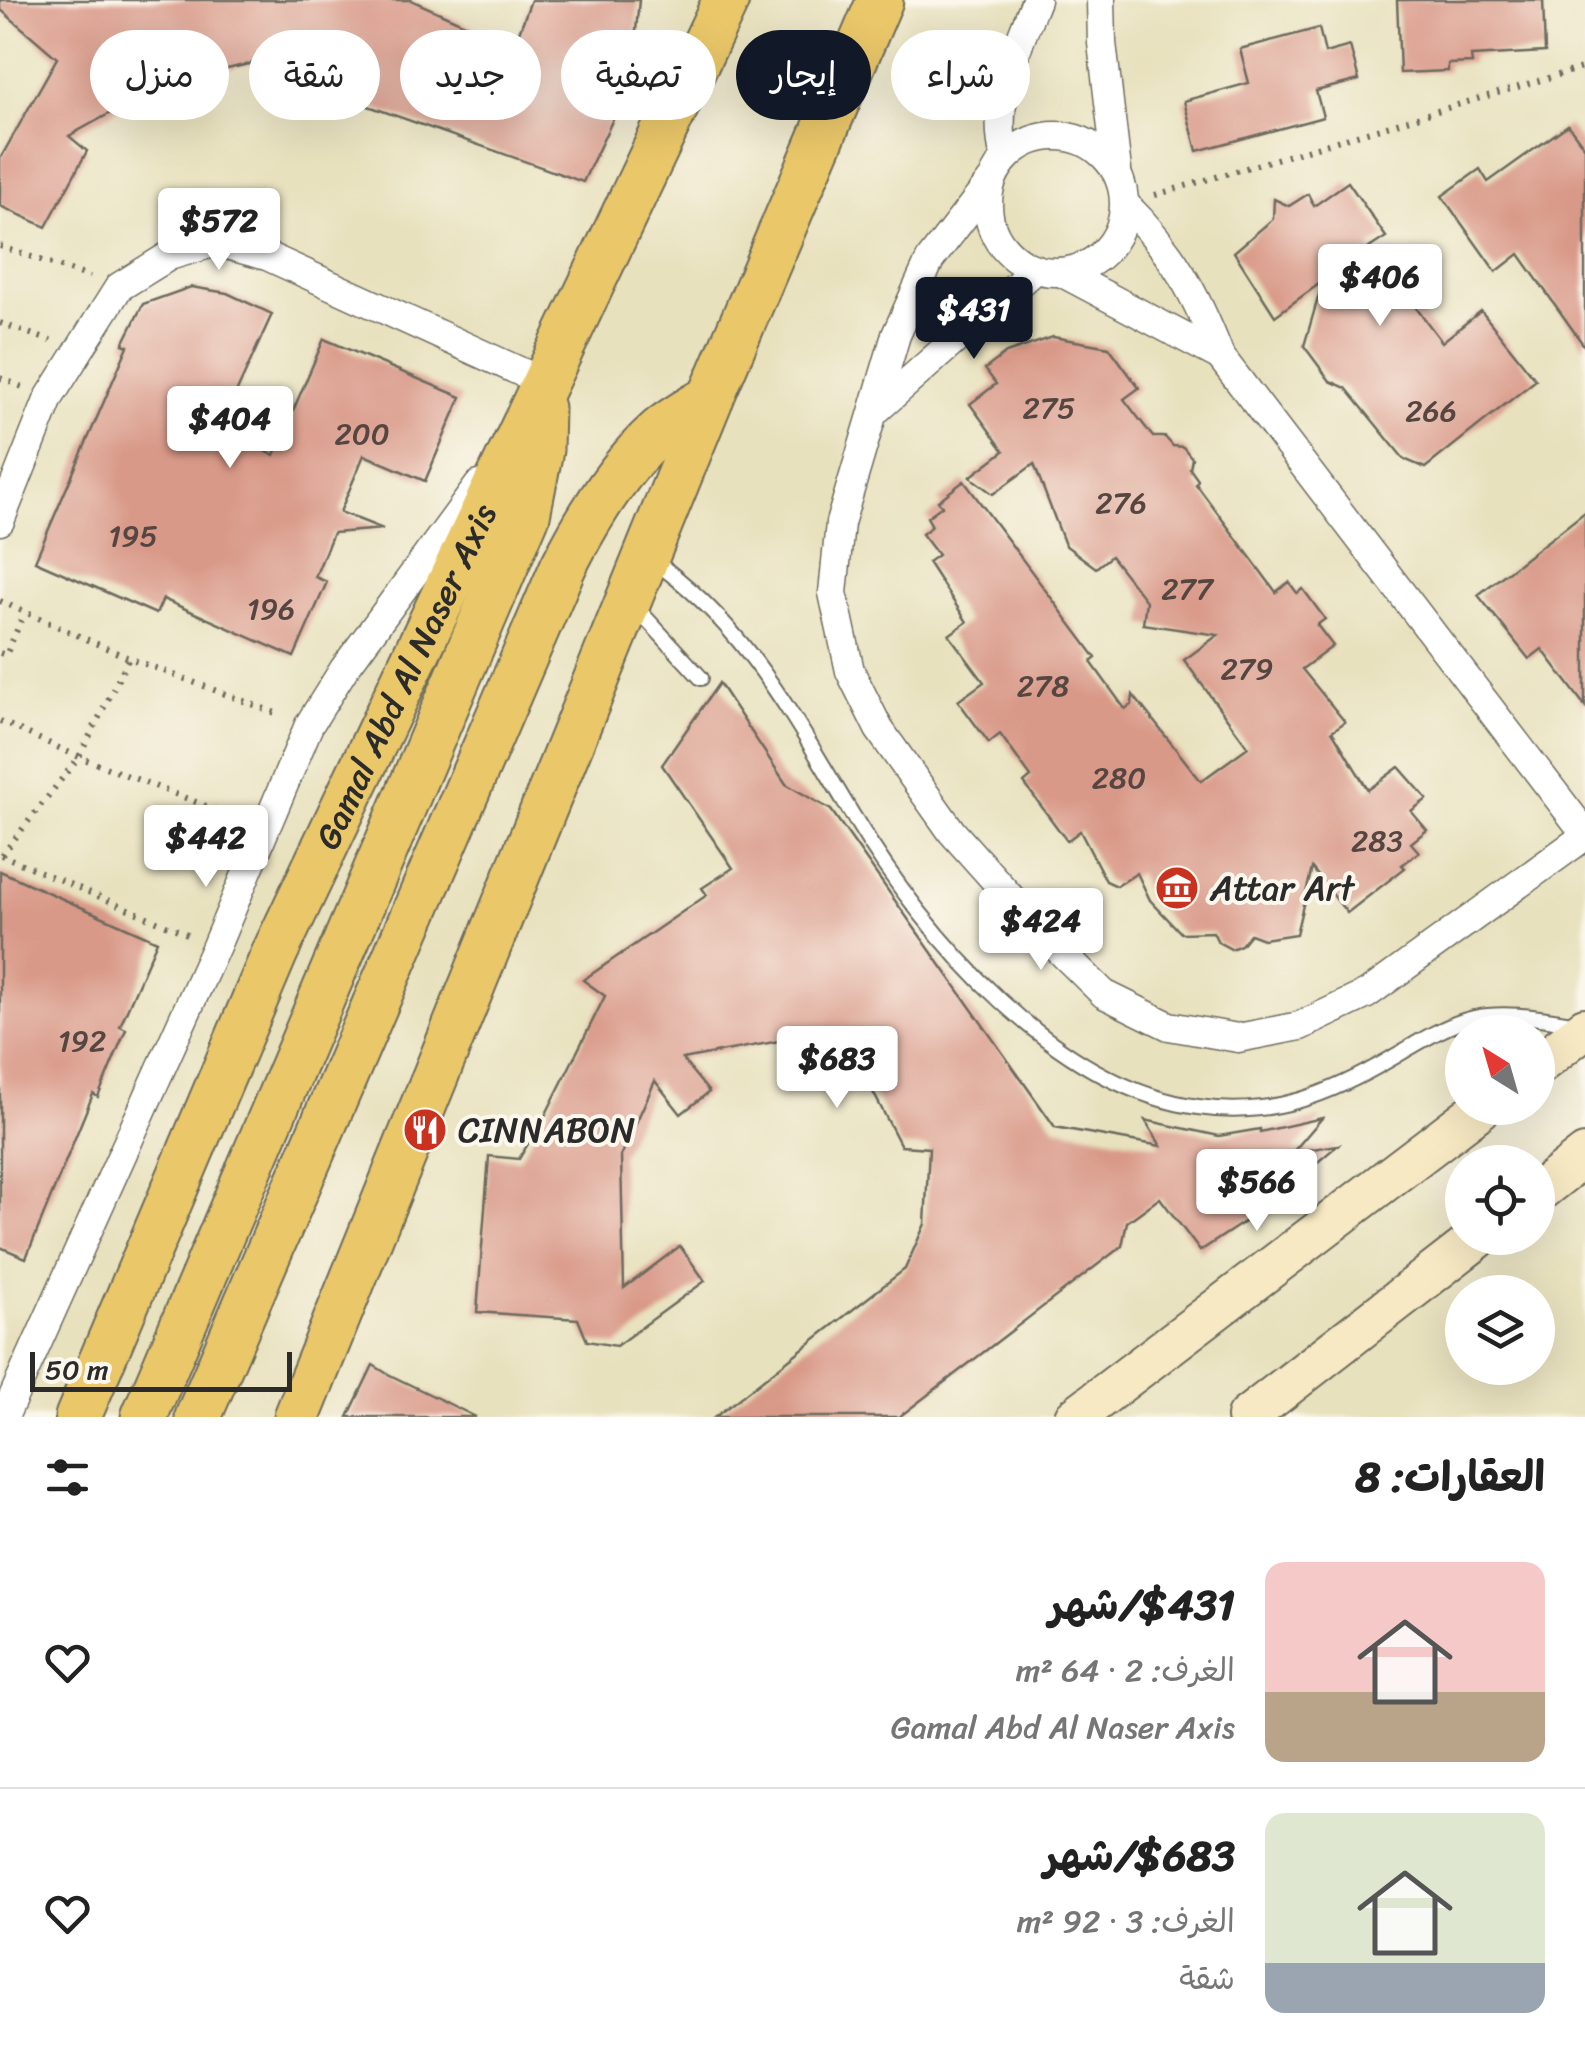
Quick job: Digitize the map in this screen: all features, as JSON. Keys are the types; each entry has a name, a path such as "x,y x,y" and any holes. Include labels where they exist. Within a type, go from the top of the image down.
{"main road":[{"path":"297,1417 646,556 880,0"},
{"name":"Gamal Abd Al Naser Axis","path":"78,1417 275,952 720,6"},
{"path":"144,1417 526,516 540,450 543,382"},
{"path":"198,1417 563,567 596,507 626,468 659,431 712,397"},
{"path":"1555,1051 1585,1027"},
{"path":"1075,1417 1459,1125"},
{"path":"1555,1180 1580,1162"},
{"path":"1247,1417 1456,1255"}],"street":[{"path":"1036,0 1009,70 1000,106 998,170 988,209 994,235 1011,256 1220,356"},
{"path":"873,413 1048,271 1085,266 1106,251 1120,229 1125,204 1102,42 1101,0"},
{"path":"1118,172 1101,151 1078,138 1051,135 1026,142 998,170 930,260 896,335 840,523 834,593 850,671 879,729 952,832 1043,934 1104,994 1169,1026 1238,1038 1300,1026 1367,994 1585,835 1220,356 1202,310 1158,236 1125,204"},
{"path":"0,522 49,398 120,287 169,256 216,242 268,256 543,382"},
{"path":"4,1417 9,1379 216,946 308,725 344,669 521,428"}],"lane":[{"path":"646,556 702,598 749,650 856,821 940,936 1042,1036 1100,1077 1167,1102 1203,1108 1274,1106 1343,1087 1431,1036 1474,1018 1518,1016 1585,1027"},
{"path":"629,600 701,678"}],"path":[{"path":"1125,204 1585,67"},
{"path":"0,246 120,287"},
{"path":"0,323 78,350"},
{"path":"0,601 129,658 308,725"},
{"path":"0,653 6,655 24,614"},
{"path":"129,658 80,757 1,854 216,946"},
{"path":"0,722 264,828"}],"building":[{"path":"0,0 411,0 478,30 400,30 400,117 380,110 380,30 249,30 249,64 229,69 229,30 90,30 90,120 98,120 69,136 87,151 46,227 0,206 0,159 57,58 0,9"},
{"path":"531,0 639,0 636,30 561,30 561,120 612,120 583,182 408,120 541,120 541,30 520,30"},
{"path":"1397,0 1543,0 1545,52 1471,56 1472,63 1448,64 1448,71 1400,73"},
{"path":"1319,28 1325,53 1350,46 1359,80 1316,91 1323,117 1197,151 1184,101 1249,83 1240,49"},
{"path":"1568,125 1585,148 1585,347 1519,254 1496,272 1442,196 1480,169 1488,182"},
{"path":"1348,182 1386,237 1369,248 1396,287 1396,299 1414,305 1442,342 1481,311 1536,380 1425,468 1404,459 1346,388 1330,381 1304,346 1323,281 1275,316 1234,252 1273,219 1274,199 1289,206 1308,194 1314,206"},
{"path":"191,287 227,293 272,314 221,426 227,428 224,435 274,455 324,339 461,397 425,481 364,455 340,512 383,529 333,533 315,577 327,582 294,657 163,599 156,614 35,561 143,304"},
{"path":"1053,337 1109,347 1139,388 1124,399 1153,437 1165,437 1173,446 1183,447 1192,458 1190,469 1198,480 1196,484 1276,592 1289,582 1297,593 1303,589 1325,619 1317,625 1333,646 1302,669 1345,722 1332,731 1368,790 1399,767 1427,799 1411,811 1427,830 1411,843 1419,852 1402,865 1405,868 1347,913 1312,868 1296,934 1263,939 1250,934 1241,945 1231,949 1218,942 1213,932 1181,933 1150,900 1137,873 1117,886 1106,881 1080,831 1067,841 1024,783 1031,777 1000,734 989,743 958,701 984,682 949,635 967,622 928,562 938,555 922,534 932,526 927,517 942,506 938,501 964,481 1096,658 1091,662 1125,709 1132,704 1133,695 1201,781 1248,747 1184,660 1218,635 1143,624 1146,601 1111,556 1096,568 1065,545 1034,464 993,494 970,477 1004,451 970,404 996,384 985,369 1006,353"},
{"path":"1585,512 1585,706 1542,649 1529,659 1478,595"},
{"path":"719,683 786,784 831,810 1055,1127 1161,1146 1145,1120 1219,1136 1260,1132 1322,1118 1293,1152 1338,1145 1270,1205 1200,1251 1160,1198 1127,1222 1122,1246 899,1417 715,1417 905,1269 925,1224 929,1148 901,1146 871,1088 795,1038 682,1059 709,1092 681,1114 655,1081 621,1156 624,1288 680,1246 705,1281 616,1346 587,1341 578,1319 477,1312 489,1156 519,1159 546,1114 605,996 583,980 707,895 702,888 733,868 662,765"},
{"path":"0,871 157,941 120,1026 126,1029 98,1097 93,1094 26,1258 0,1247"},
{"path":"373,1365 386,1373 476,1417 348,1417"}],"place":[{"name":"Attar Art","path":"1177,888"},
{"name":"CINNABON","path":"425,1130"}]}
